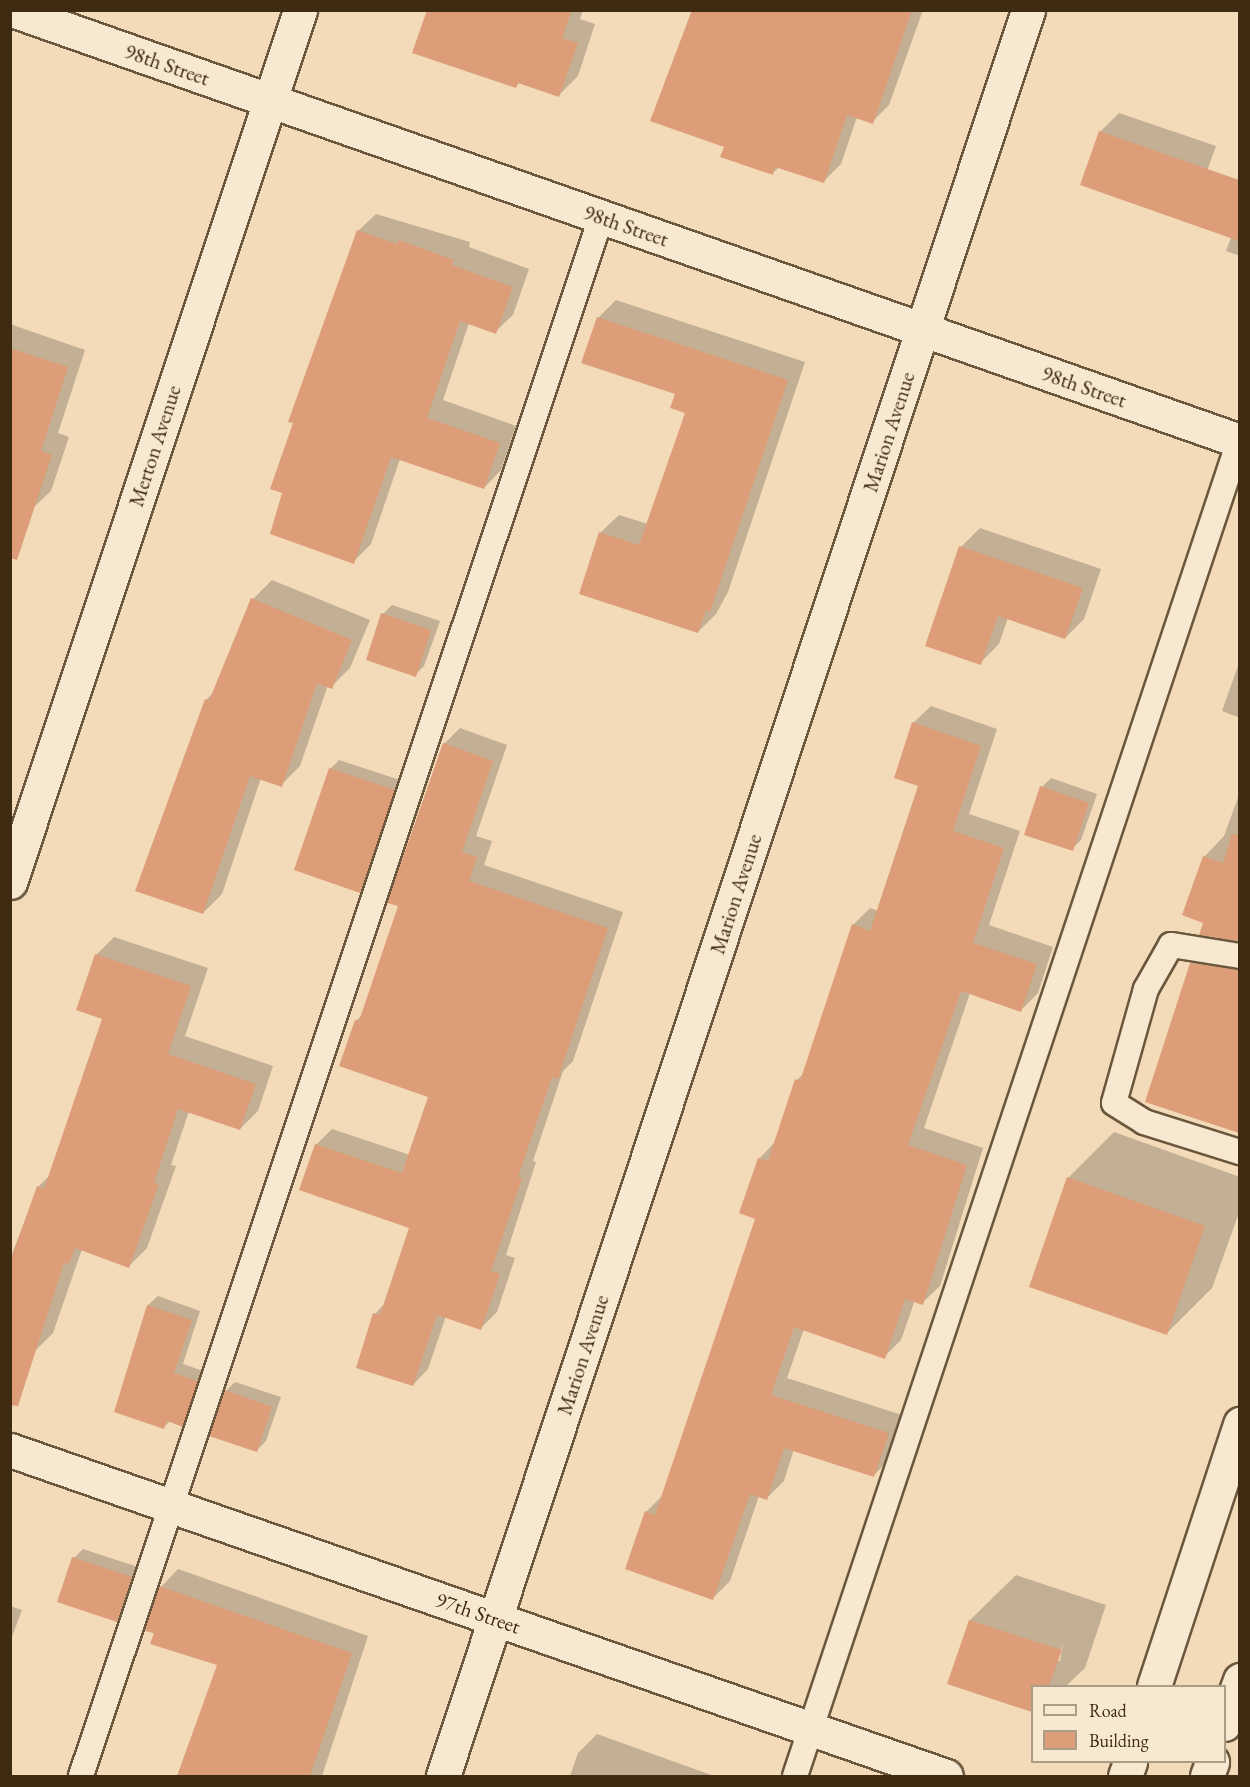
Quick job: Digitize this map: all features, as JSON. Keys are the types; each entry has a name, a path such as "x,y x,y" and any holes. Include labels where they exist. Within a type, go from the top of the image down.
{"street":[{"name":"98th Street","path":"12,10 1239,440"},
{"name":"Merton Avenue","path":"10,882 300,10"},
{"name":"Marion Avenue","path":"443,1776 1028,10"},
{"path":"1154,1685 1239,1424"},
{"name":"97th Street","path":"10,1450 946,1776"},
{"path":"1226,1718 1239,1680"}],"lane":[{"path":"81,1776 601,218"},
{"path":"795,1776 1239,440"},
{"path":"1239,956 1171,945 1146,989 1114,1103 1144,1122 1239,1152"}],"building":[{"path":"427,10 572,10 562,38 578,43 559,97 518,83 516,88 412,53"},
{"path":"692,10 912,10 873,124 847,115 824,183 775,167 773,175 720,157 724,147 650,121"},
{"path":"1099,131 1239,180 1239,241 1080,185"},
{"path":"357,230 397,244 399,240 454,260 452,265 513,287 496,334 460,321 427,418 500,443 484,489 391,457 354,564 270,534 282,493 270,489 293,423 288,422"},
{"path":"597,317 788,380 710,612 706,610 698,633 579,594 599,532 639,545 685,413 670,408 675,394 581,363"},
{"path":"10,348 68,367 41,451 52,455 17,560 10,558"},
{"path":"959,546 1083,588 1065,639 998,616 981,665 925,646"},
{"path":"251,598 352,640 332,689 317,683 282,787 250,776 203,914 135,891 205,699 209,701"},
{"path":"381,613 431,630 416,677 366,660"},
{"path":"912,722 981,746 953,831 1004,848 973,943 1037,964 1021,1012 961,991 908,1145 967,1165 923,1305 905,1299 885,1359 794,1327 771,1395 889,1433 874,1477 784,1448 767,1500 750,1494 713,1600 625,1569 645,1511 655,1515 755,1219 739,1213 758,1158 768,1161 795,1079 800,1081 852,924 870,931 918,786 894,778"},
{"path":"443,743 493,761 462,852 477,857 469,881 608,928 558,1079 552,1077 518,1177 522,1178 491,1271 500,1274 481,1330 437,1315 413,1386 356,1368 373,1313 380,1315 409,1228 299,1190 315,1144 402,1173 428,1097 339,1066 355,1020 359,1021 398,906 387,903"},
{"path":"329,768 395,790 360,893 294,870"},
{"path":"1040,786 1089,803 1073,851 1024,835"},
{"path":"1232,834 1239,835 1239,941 1199,935 1203,923 1182,915 1203,856 1223,863"},
{"path":"95,954 191,986 168,1054 256,1084 240,1130 178,1109 154,1183 159,1184 129,1268 75,1248 69,1264 64,1263 18,1406 10,1405 10,1262 37,1186 44,1189 102,1019 76,1010"},
{"path":"1190,963 1239,970 1239,1133 1145,1102"},
{"path":"1067,1177 1205,1226 1167,1335 1029,1287"},
{"path":"147,1305 192,1320 174,1373 198,1381 183,1427 167,1421 164,1429 114,1412"},
{"path":"225,1390 272,1407 257,1452 209,1436"},
{"path":"72,1557 132,1577 117,1622 57,1602"},
{"path":"159,1586 352,1653 310,1776 177,1776 217,1665 150,1644 154,1633 145,1631"},
{"path":"969,1620 1062,1650 1049,1685 1031,1685 1031,1712 947,1684"}]}
